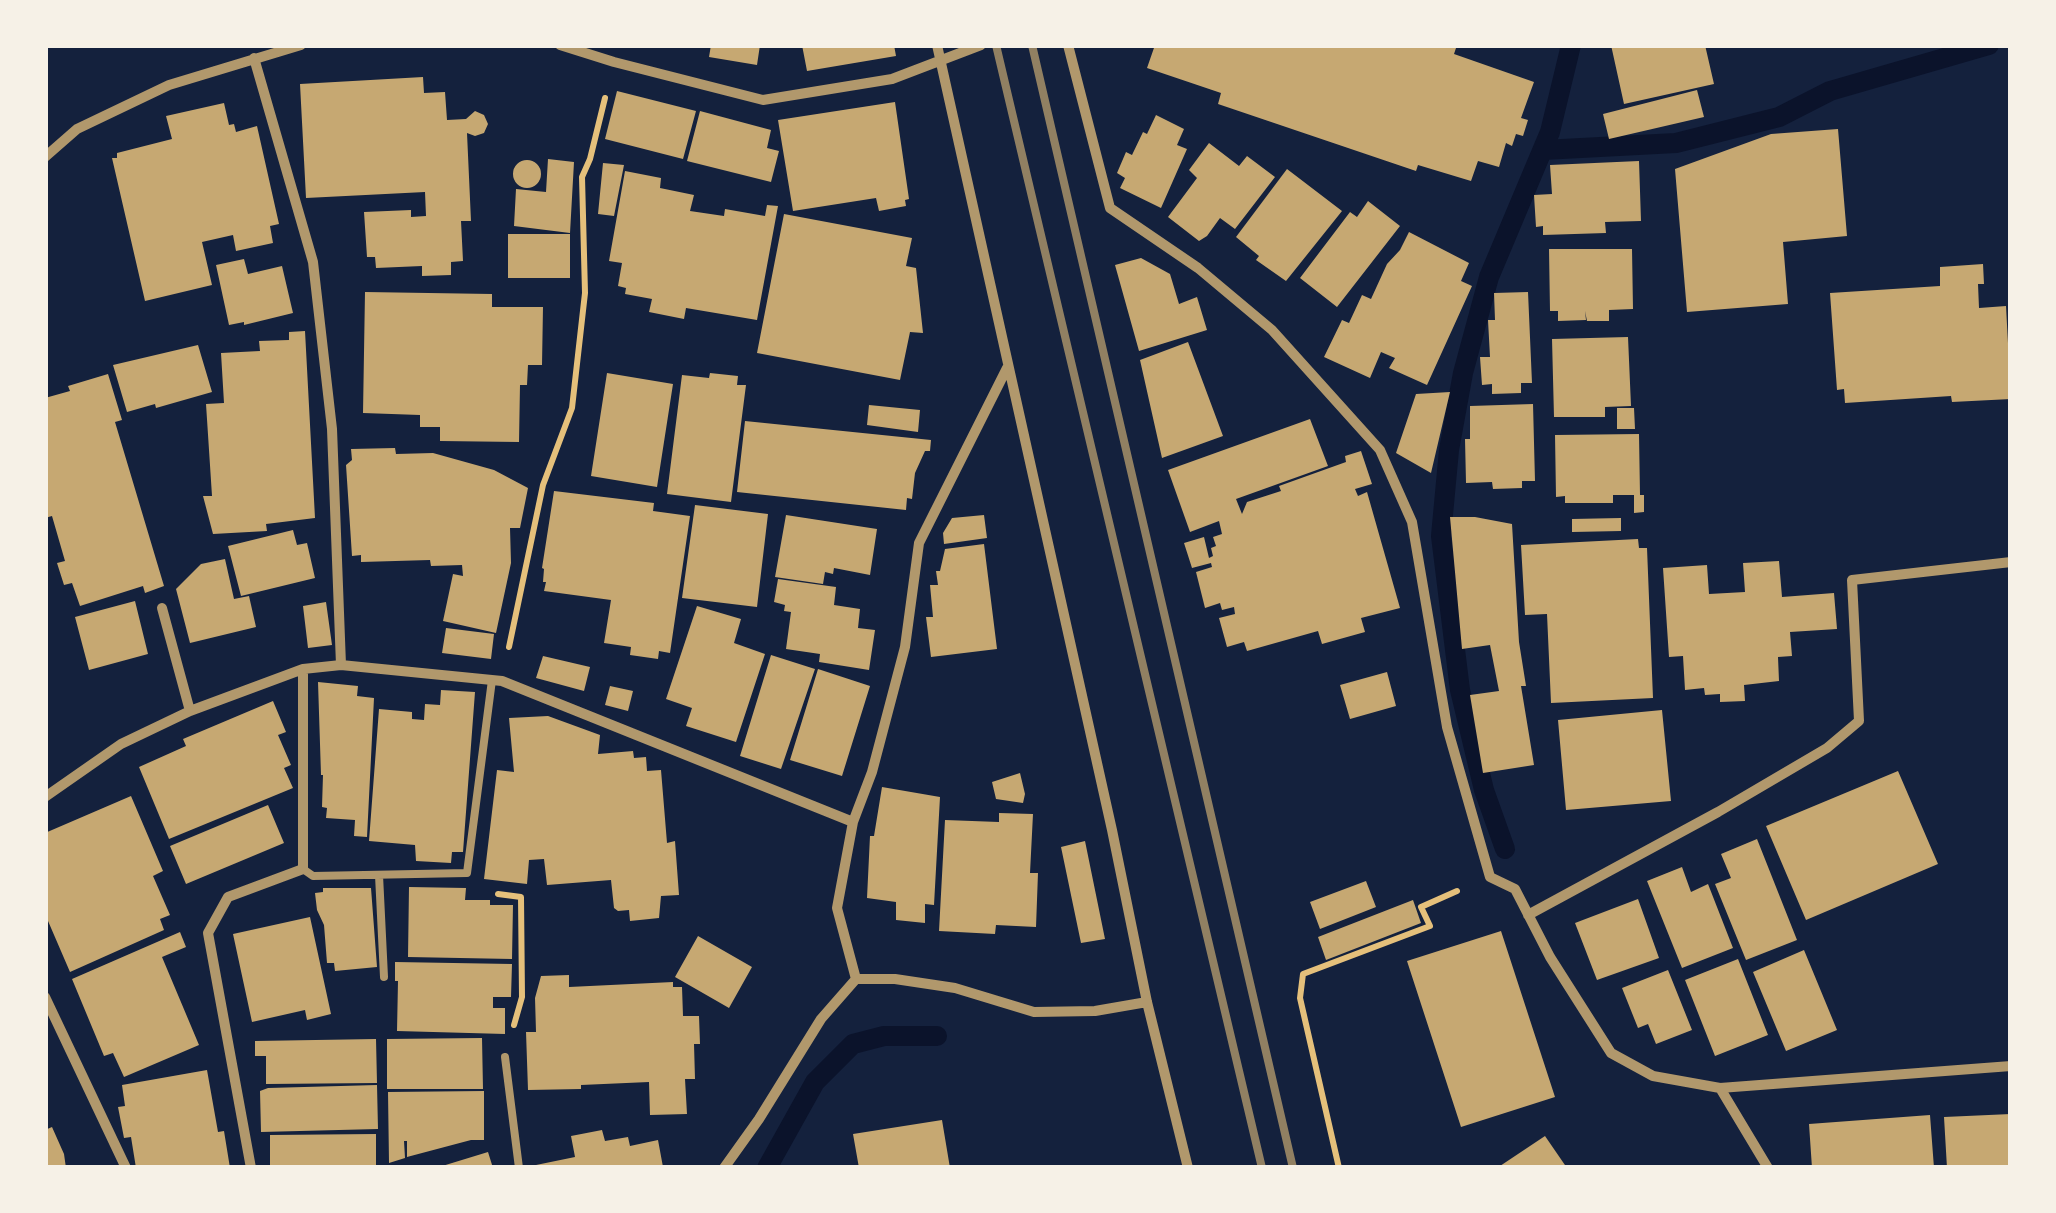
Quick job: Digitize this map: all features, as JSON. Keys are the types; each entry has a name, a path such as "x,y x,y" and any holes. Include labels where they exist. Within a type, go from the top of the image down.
{"street":[{"path":"45,156 77,128 169,85 301,45"},
{"path":"560,45 763,100 892,80 981,45"},
{"path":"936,45 1104,791 1147,1002 1188,1168"},
{"path":"1068,45 1110,208 1198,268 1272,330 1380,450 1412,522 1446,727 1490,877 1515,890 1550,957 1611,1053 1654,1076 1720,1088 2011,1066"},
{"path":"254,58 313,262 332,430 341,665"},
{"path":"856,979 838,908 853,822 872,772 905,647 919,542 1007,368"},
{"path":"1528,915 1827,748 1860,721 1852,580 2011,562"},
{"path":"162,608 190,711"},
{"path":"45,797 121,744 190,711 303,668 341,665 497,681 853,822"},
{"path":"251,1168 208,933 228,897 303,869 303,668"},
{"path":"724,1168 821,1018 856,979 895,979 956,988 1034,1012 1096,1011 1147,1002"},
{"path":"45,997 126,1168"},
{"path":"1720,1088 1768,1168"}],"lane":[{"path":"303,869 313,876 467,874 497,681"},
{"path":"379,874 384,977"},
{"path":"505,1057 518,1168"}],"path":[{"path":"497,681 542,485 572,408 585,293 582,176 590,160 614,62"},
{"path":"467,874 478,892 520,897 522,997 505,1057"},
{"path":"1340,1168 1300,998 1303,974 1430,926 1421,906 1490,877"}],"building":[{"path":"711,45 760,45 757,65 709,57"},
{"path":"802,45 894,45 896,56 807,71"},
{"path":"1155,45 1457,45 1454,54 1534,82 1521,118 1528,120 1523,136 1516,134 1512,146 1506,143 1499,167 1478,161 1471,181 1418,165 1416,171 1218,104 1221,93 1147,68"},
{"path":"1611,45 1705,45 1714,84 1624,104"},
{"path":"423,77 424,93 445,92 447,120 466,119 475,111 484,115 488,124 484,133 467,133 471,221 461,221 463,261 451,262 451,275 422,276 422,266 376,268 375,257 367,257 364,212 411,210 411,217 426,216 425,192 306,198 300,84"},
{"path":"1697,90 1704,117 1609,139 1603,114"},
{"path":"617,91 696,111 683,159 605,139"},
{"path":"895,102 909,199 905,200 906,206 879,211 876,198 793,211 778,120"},
{"path":"224,103 229,125 234,124 236,132 257,126 279,224 270,226 273,243 236,251 233,235 202,242 212,285 145,301 112,158 117,158 117,153 172,139 166,116"},
{"path":"700,111 771,130 767,148 779,151 771,182 687,161"},
{"path":"1156,115 1184,129 1177,145 1187,149 1161,208 1120,188 1125,178 1117,173 1126,152 1132,155"},
{"path":"1838,129 1847,236 1783,242 1788,304 1687,312 1675,169 1771,134"},
{"path":"1209,143 1239,166 1247,156 1275,177 1235,229 1220,218 1199,241 1168,217 1197,178 1189,170"},
{"path":"548,159 574,162 570,233 514,226 516,189 546,192"},
{"path":"527,160 537,164 541,174 537,184 527,188 517,184 513,174 517,164"},
{"path":"1639,161 1641,221 1605,222 1606,233 1543,235 1543,226 1536,227 1534,195 1552,194 1550,165"},
{"path":"603,163 624,165 614,216 598,214"},
{"path":"1287,169 1342,211 1286,281 1256,260 1259,256 1236,237"},
{"path":"625,171 661,178 660,188 694,195 690,211 724,216 725,209 765,216 767,205 778,206 757,320 686,308 684,319 649,312 652,299 625,294 626,288 618,286 622,263 609,261"},
{"path":"1368,201 1400,226 1337,307 1300,278 1350,212 1357,217"},
{"path":"784,214 912,238 906,266 916,268 923,333 910,332 900,380 757,353"},
{"path":"1409,232 1469,263 1461,281 1472,286 1427,385 1389,368 1395,358 1381,352 1370,378 1324,357 1342,320 1349,323 1362,295 1371,299 1387,264"},
{"path":"508,234 570,234 570,278 508,278"},
{"path":"1549,249 1632,249 1633,309 1609,310 1609,321 1587,321 1585,311 1586,320 1558,321 1558,311 1550,311"},
{"path":"1141,258 1170,274 1179,304 1197,297 1207,330 1139,351 1115,265"},
{"path":"244,259 248,274 282,266 293,313 229,325 216,265"},
{"path":"1983,264 1984,284 1978,284 1979,308 2006,306 2011,399 1952,402 1951,396 1845,403 1844,389 1837,390 1830,293 1940,286 1940,267"},
{"path":"365,292 492,294 492,307 543,307 542,365 528,365 527,385 520,385 519,442 440,441 440,427 420,427 420,415 363,413"},
{"path":"1528,292 1532,383 1521,383 1521,393 1492,394 1492,384 1482,385 1480,357 1490,357 1488,320 1495,320 1494,293"},
{"path":"305,331 315,518 266,524 267,531 213,534 203,496 212,496 206,404 224,403 221,353 260,351 259,341 289,340 289,332"},
{"path":"1628,337 1631,406 1605,407 1605,417 1554,417 1552,339"},
{"path":"1188,342 1223,436 1162,458 1140,360"},
{"path":"198,345 212,392 127,412 113,365"},
{"path":"607,373 673,384 657,487 591,476"},
{"path":"710,373 738,376 737,385 746,385 731,502 667,494 682,375 709,378"},
{"path":"108,374 122,420 115,422 164,586 145,593 143,586 80,606 72,583 64,585 57,563 65,561 52,516 45,518 45,398 70,391 68,386"},
{"path":"1450,392 1431,473 1396,453 1416,394"},
{"path":"1533,404 1535,481 1522,481 1522,488 1493,489 1492,482 1466,483 1465,439 1470,439 1470,406"},
{"path":"869,405 920,410 918,432 867,425"},
{"path":"1617,408 1634,408 1635,429 1617,429"},
{"path":"1310,419 1328,466 1236,499 1242,514 1247,502 1346,462 1345,456 1361,451 1372,484 1355,489 1358,496 1367,492 1400,608 1361,618 1365,632 1322,644 1318,631 1247,651 1244,642 1227,647 1219,618 1235,614 1234,607 1222,610 1220,603 1205,608 1196,572 1212,567 1211,563 1192,568 1184,543 1204,537 1209,558 1213,556 1213,537 1222,534 1219,521 1190,532 1168,470"},
{"path":"745,421 931,440 930,451 925,451 915,473 912,499 907,498 906,510 737,492"},
{"path":"1639,434 1644,512 1634,513 1634,495 1613,495 1613,503 1565,503 1565,496 1556,497 1555,435"},
{"path":"395,448 396,454 433,453 494,470 528,488 520,528 510,528 511,563 496,633 443,621 453,574 463,576 462,565 431,566 430,560 361,562 361,555 352,556 346,465 352,460 351,449"},
{"path":"554,491 654,503 653,511 690,516 670,653 659,651 658,659 630,655 631,647 604,643 611,600 544,591 542,568"},
{"path":"695,505 768,514 757,607 682,598"},
{"path":"786,515 877,529 870,575 834,568 833,574 825,572 823,584 775,577"},
{"path":"984,515 987,538 944,544 943,533 952,518"},
{"path":"1450,517 1512,524 1519,642 1526,686 1521,686 1534,765 1483,773 1470,695 1499,691 1490,645 1462,649"},
{"path":"1621,518 1621,531 1572,532 1572,519"},
{"path":"293,530 297,545 307,543 315,578 241,596 228,546"},
{"path":"1638,539 1639,548 1647,548 1653,698 1551,703 1547,614 1525,615 1521,545"},
{"path":"984,544 997,649 931,657 926,617 933,617 930,585 938,585 936,571 940,571 945,549"},
{"path":"225,559 234,599 249,596 256,627 190,643 176,589 201,564"},
{"path":"1779,561 1782,597 1834,593 1837,629 1790,632 1792,656 1778,657 1779,681 1744,685 1745,701 1720,702 1720,694 1705,695 1704,688 1685,690 1683,656 1669,657 1663,568 1707,565 1709,594 1745,592 1743,563"},
{"path":"778,579 836,587 834,605 860,609 858,628 875,630 869,670 819,662 820,654 786,649 791,612 774,602"},
{"path":"135,601 148,654 89,670 75,617"},
{"path":"326,602 332,645 308,648 303,606"},
{"path":"697,606 741,619 734,643 765,654 736,742 686,726 692,708 666,699"},
{"path":"446,628 494,634 491,659 442,653"},
{"path":"771,655 815,669 781,769 740,756"},
{"path":"543,656 590,667 584,691 536,678"},
{"path":"818,669 870,686 842,776 790,760"},
{"path":"1387,672 1396,706 1350,719 1340,685"},
{"path":"318,682 358,686 357,696 374,698 367,837 354,836 355,820 326,818 327,808 322,807"},
{"path":"610,686 633,691 628,711 605,705"},
{"path":"441,690 475,692 463,852 452,852 451,863 416,861 415,845 369,841 379,709 412,712 412,719 424,720 425,704 440,705"},
{"path":"273,701 286,732 278,735 291,765 284,768 293,788 169,839 139,767 186,746 183,739"},
{"path":"1662,710 1671,801 1566,810 1558,720"},
{"path":"548,716 600,735 598,754 633,751 634,758 646,757 647,771 661,770 667,843 675,841 679,895 661,896 659,918 630,921 629,910 614,908 611,880 547,885 544,859 529,860 527,884 484,879 497,770 514,772 509,718"},
{"path":"1898,771 1938,864 1806,920 1766,826"},
{"path":"1020,773 1023,803 996,799 992,782"},
{"path":"882,787 940,797 934,905 925,904 925,923 896,920 896,902 867,898 870,836 874,836"},
{"path":"131,796 163,871 153,876 170,915 160,919 164,930 70,972 45,914 45,833"},
{"path":"268,805 284,843 186,884 170,846"},
{"path":"999,813 1033,814 1030,873 1038,873 1036,927 996,925 995,934 939,931 945,820 999,822"},
{"path":"1757,839 1797,940 1746,960 1715,884 1731,878 1721,854"},
{"path":"1085,841 1105,939 1081,943 1061,847"},
{"path":"1682,867 1691,892 1708,884 1733,948 1682,968 1647,881"},
{"path":"1366,881 1376,907 1320,929 1310,902"},
{"path":"409,887 466,888 465,900 513,905 512,959 408,957"},
{"path":"323,888 371,888 377,967 335,971 334,963 327,963 324,925 315,893 323,892"},
{"path":"1638,899 1659,958 1597,980 1575,923"},
{"path":"1413,900 1421,923 1326,960 1318,937"},
{"path":"310,917 331,1014 307,1020 305,1010 252,1022 233,934"},
{"path":"1501,931 1555,1097 1461,1127 1407,961"},
{"path":"180,932 186,947 162,957 199,1045 124,1077 113,1053 104,1056 72,979"},
{"path":"698,936 752,967 729,1008 675,977"},
{"path":"1804,950 1837,1030 1786,1051 1753,972"},
{"path":"1738,959 1768,1035 1715,1056 1685,980"},
{"path":"395,962 512,964 511,997 493,997 493,1008 505,1008 505,1034 397,1031"},
{"path":"1668,970 1692,1030 1656,1044 1648,1024 1638,1028 1622,988"},
{"path":"569,975 569,987 673,982 673,987 682,987 683,1016 699,1016 700,1044 694,1044 695,1079 685,1079 687,1114 650,1115 649,1082 528,1090 526,1032 536,1032 535,998 541,976"},
{"path":"482,1038 483,1089 387,1089 387,1039"},
{"path":"376,1039 377,1083 266,1084 266,1056 255,1056 255,1041"},
{"path":"207,1070 218,1132 224,1131 230,1168 136,1168 131,1137 124,1138 118,1107 125,1106 122,1085"},
{"path":"377,1085 378,1129 261,1132 260,1091"},
{"path":"484,1091 484,1140 407,1157 404,1141 405,1158 389,1163 388,1092"},
{"path":"2011,1114 2011,1168 1947,1168 1944,1117"},
{"path":"1930,1115 1934,1168 1812,1168 1809,1124"},
{"path":"942,1120 950,1168 859,1168 853,1134"},
{"path":"52,1127 66,1168 45,1168 45,1130"},
{"path":"602,1130 605,1141 628,1137 630,1146 658,1140 663,1167 537,1168 536,1165 575,1157 571,1136"},
{"path":"376,1134 376,1165 270,1168 270,1135"},
{"path":"1545,1136 1567,1168 1497,1168"},
{"path":"488,1152 493,1168 439,1168 439,1167"}],"waterway":[{"path":"1505,849 1484,790 1460,690 1441,536 1449,450 1463,373 1489,277 1550,132 1571,45"},
{"path":"1543,150 1676,143 1779,117 1830,91 1989,45"},
{"path":"767,1168 815,1082 853,1044 884,1036 937,1036"}],"railway":[{"path":"996,45 1262,1168"},
{"path":"1032,45 1293,1168"}]}
